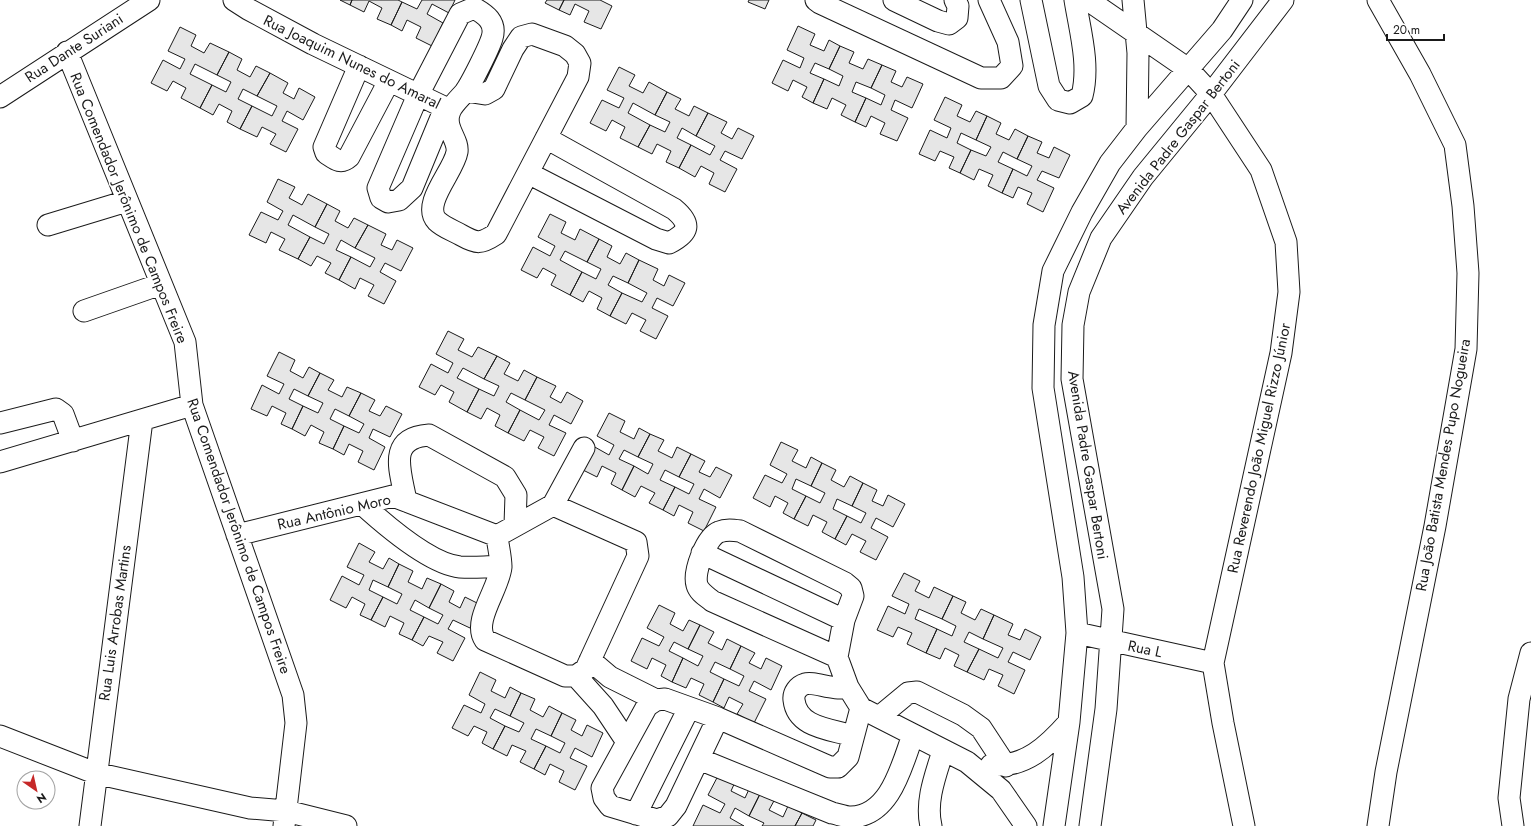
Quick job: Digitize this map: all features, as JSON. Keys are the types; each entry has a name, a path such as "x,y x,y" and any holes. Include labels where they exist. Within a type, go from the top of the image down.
{"street":[{"name":"Rua Dante Suriani","path":"0,97 149,0"},
{"name":"Rua Joaquim Nunes do Amaral","path":"234,0 248,9 359,66 448,109"},
{"path":"816,0 820,4 981,78 1001,78 1012,66 1008,42 989,0"},
{"path":"894,0 938,21 949,24 957,18 958,6 955,0"},
{"path":"1031,0 1049,86 1058,100 1070,103 1082,96 1085,84 1086,69 1075,0"},
{"name":"Rua Reverendo João Miguel Rizzo Júnior","path":"1088,0 1188,69 1210,94 1261,170 1286,242 1289,292 1281,353 1213,663 1223,723 1244,826"},
{"path":"1133,0 1138,53 1137,128"},
{"name":"Avenida Padre Gaspar Bertoni","path":"1054,826 1069,722 1077,633 1072,577 1043,388 1044,325 1053,271 1082,212 1110,163 1137,128 1222,30 1242,0"},
{"name":"Avenida Padre Gaspar Bertoni","path":"1090,826 1106,709 1113,610 1072,379 1073,325 1079,292 1101,238 1143,177 1283,0"},
{"name":"Rua João Batista Mendes Pupo Nogueira","path":"1378,0 1420,74 1455,145 1468,273 1466,349 1435,526 1386,772 1378,826"},
{"path":"474,8 487,14 492,26 493,37 466,91 448,109 412,188 399,200 388,202 381,198 378,188 418,95 460,14 474,8"},
{"path":"448,109 450,132 457,149 455,162 434,199 432,210 437,220 471,241 483,242 496,234 578,77 580,63 575,54 565,46 532,34 521,37 513,49 494,88 485,94 466,91"},
{"name":"Rua Comendador Jerônimo de Campos Freire","path":"67,52 185,342 192,405 292,695 296,723 285,818"},
{"path":"359,66 324,147 326,153 340,161 345,161 349,157 389,81"},
{"path":"528,173 656,239 669,243 681,236 686,227 683,217 674,209 546,138"},
{"path":"48,224 127,201"},
{"path":"84,311 162,284"},
{"path":"0,462 192,405"},
{"path":"0,423 56,410 63,414 73,441"},
{"name":"Rua Luis Arrobas Martins","path":"90,826 95,774 142,420"},
{"path":"406,501 398,456 405,443 416,436 429,435 505,478 516,495 515,525"},
{"path":"553,504 636,542 638,556 586,669 576,676 565,676 485,640 480,634 480,624 498,583 501,566 497,536 553,504 584,448"},
{"name":"Rua Antônio Moro","path":"237,535 393,496 497,536"},
{"path":"362,504 398,536 442,561 459,567 501,566"},
{"path":"837,657 712,601 702,593 697,585 696,574 702,553 709,540 718,532 728,529 740,531 845,583 851,588 853,596 844,620 837,657 848,688 870,713 967,762 1001,790 1026,826"},
{"path":"702,553 844,620"},
{"name":"Rua L","path":"1077,633 1213,663"},
{"path":"1513,826 1509,798 1519,699 1531,653"},
{"path":"590,660 610,677 656,700"},
{"path":"576,676 602,706 627,742"},
{"path":"848,688 840,689 807,683 797,688 793,697 794,706 799,715 807,723 853,736"},
{"path":"718,718 676,806 668,816 657,820 610,806 604,798 602,788 647,706 656,700 665,699 718,718 830,767 838,766 848,757 853,736 870,713 908,693 917,692 963,715 981,728 1006,766"},
{"path":"636,814 689,708"},
{"path":"967,762 1006,766 1029,757 1051,743 1069,722"},
{"path":"699,759 832,813 850,817 865,814 878,805 892,790 913,735"},
{"path":"0,736 95,774 250,808 285,818 346,826"},
{"path":"931,826 929,817 932,784 943,750"}],"building":[{"path":"340,0 352,0 350,5"},
{"path":"352,0 398,0 402,2 391,25 377,19 382,8 369,1 364,12 350,5"},
{"path":"422,0 455,0 449,13 432,4 427,14 443,23 432,46 416,38 421,27 407,20 402,31 391,25 402,2 417,9"},
{"path":"547,0 564,0 559,10 545,3"},
{"path":"564,0 600,0 612,6 601,29 584,22 589,11 575,4 570,15 559,10"},
{"path":"749,0 769,0 765,9 748,2"},
{"path":"798,26 815,34 810,45 824,51 829,40 840,46 829,69 815,63 810,73 824,79 813,103 802,97 807,87 793,80 788,91 772,83 783,60 800,68 804,58 787,50"},
{"path":"180,27 196,35 191,46 204,53 210,43 229,52 217,75 195,64 190,74 212,85 200,108 181,98 186,88 173,81 167,91 151,83 163,60 180,69 185,59 168,51"},
{"path":"840,46 854,52 849,63 863,69 868,59 882,65 871,88 856,82 852,92 866,98 855,122 841,115 846,105 832,98 827,109 813,103 824,79 839,86 843,76 829,69"},
{"path":"229,52 242,59 237,70 250,77 256,66 270,73 257,96 243,89 238,99 252,106 240,129 227,122 232,111 219,104 213,115 200,108 212,85 226,92 231,82 217,75"},
{"path":"882,65 896,71 891,82 902,87 907,77 923,84 912,108 895,100 891,110 908,118 897,141 880,134 885,123 871,116 866,127 855,122 866,98 881,105 885,95 871,88"},
{"path":"619,67 635,75 629,86 643,93 649,82 667,92 655,115 633,103 628,113 650,125 638,147 620,138 625,127 612,120 606,131 590,123 602,100 619,108 624,98 607,90"},
{"path":"270,73 288,83 283,93 294,99 299,88 315,97 303,120 287,111 282,121 298,129 286,152 270,144 276,134 262,127 257,137 240,129 252,106 272,116 277,106 257,96"},
{"path":"667,92 681,99 675,109 689,116 694,106 708,113 696,136 682,128 677,138 691,145 679,168 666,162 671,151 657,144 652,154 638,147 650,125 665,132 670,122 655,115"},
{"path":"945,97 962,105 957,116 970,122 976,111 987,116 976,140 961,133 957,143 971,150 960,173 949,168 954,157 940,151 935,161 919,154 930,130 947,138 951,128 934,120"},
{"path":"708,113 727,122 721,133 732,139 738,128 754,136 742,159 725,151 720,160 737,169 725,192 709,184 714,173 701,166 695,177 679,168 691,145 710,155 715,146 696,136"},
{"path":"987,116 1001,123 996,134 1009,140 1015,129 1028,136 1017,159 1003,152 998,162 1013,169 1002,193 988,186 993,175 979,169 974,180 960,173 971,150 986,156 991,147 976,140"},
{"path":"1028,136 1042,142 1037,153 1049,158 1054,147 1070,155 1059,178 1042,171 1037,180 1054,188 1043,212 1027,204 1032,193 1018,187 1013,198 1002,193 1013,169 1027,176 1032,166 1017,159"},
{"path":"278,179 295,187 289,198 302,205 308,194 327,204 315,227 293,215 288,225 310,237 298,259 279,250 285,239 271,232 266,243 249,235 261,212 278,220 283,211 267,202"},
{"path":"327,204 340,211 335,221 348,228 354,218 368,225 355,248 341,240 336,250 351,257 339,280 325,273 331,263 317,256 311,266 298,259 310,237 324,244 329,234 315,227"},
{"path":"550,214 566,222 561,233 575,240 580,229 599,239 587,262 565,251 560,260 582,272 570,295 551,285 556,275 543,268 537,278 521,270 533,247 550,256 555,246 538,237"},
{"path":"368,225 386,234 381,245 392,250 397,240 413,248 401,271 385,263 380,272 396,281 384,304 368,296 374,285 360,278 355,289 339,280 351,257 370,267 375,258 355,248"},
{"path":"599,239 612,246 607,257 620,264 626,253 639,260 628,283 613,276 608,285 622,293 610,316 597,309 602,298 589,291 583,302 570,295 582,272 596,279 601,269 587,262"},
{"path":"639,260 658,269 653,280 664,286 669,275 685,283 673,306 657,298 652,308 668,316 656,339 640,331 646,320 632,313 626,324 610,316 622,293 642,302 647,293 628,283"},
{"path":"448,331 464,339 458,350 472,357 478,347 497,356 484,379 463,368 457,378 479,389 467,412 449,402 454,392 441,385 435,395 419,387 431,364 448,373 453,363 436,354"},
{"path":"279,352 295,360 290,371 303,378 309,367 320,373 308,396 294,389 289,399 303,406 292,429 281,424 286,413 272,406 267,416 251,409 262,385 279,394 284,384 267,376"},
{"path":"497,356 510,363 504,374 518,381 524,370 537,377 525,400 511,393 506,402 520,410 508,433 495,426 500,415 487,408 481,419 467,412 479,389 494,396 499,386 484,379"},
{"path":"320,373 334,380 328,390 342,397 347,387 361,393 349,416 335,409 330,419 344,426 333,449 319,443 324,432 311,425 305,436 292,429 303,406 318,413 323,403 308,396"},
{"path":"537,377 556,386 550,397 561,403 567,392 583,401 571,424 554,415 549,425 566,433 554,456 538,448 544,437 530,430 524,441 508,433 520,410 539,420 545,410 525,400"},
{"path":"361,393 375,400 369,411 380,416 386,406 402,414 390,437 373,429 369,438 385,447 374,470 358,462 363,451 349,444 344,455 333,449 344,426 359,433 364,424 349,416"},
{"path":"609,413 625,421 620,432 634,439 639,428 650,434 638,457 624,450 619,459 634,466 622,490 611,484 616,473 602,466 597,477 581,469 593,446 609,455 614,445 597,436"},
{"path":"650,434 664,440 658,451 672,458 677,447 691,454 679,477 665,470 660,480 675,487 663,510 649,503 655,493 641,486 635,497 622,490 634,466 648,474 653,464 638,457"},
{"path":"781,442 798,450 792,461 806,468 811,457 822,463 811,486 796,479 792,489 806,496 794,519 783,513 788,503 775,496 770,507 753,498 765,475 782,483 787,474 770,465"},
{"path":"691,454 705,461 699,472 710,477 716,467 732,475 720,498 704,489 699,499 716,507 704,531 688,523 693,512 679,505 674,516 663,510 675,487 689,494 694,484 679,477"},
{"path":"822,463 836,470 831,480 844,487 850,476 863,483 852,506 837,499 833,509 847,516 835,539 822,532 827,522 813,515 808,526 794,519 806,496 820,503 825,493 811,486"},
{"path":"863,483 877,490 872,501 883,506 888,495 905,504 893,527 876,518 871,528 888,537 876,560 860,552 866,541 852,534 846,545 835,539 847,516 861,523 866,513 852,506"},
{"path":"359,543 375,552 369,562 383,569 389,558 399,564 388,587 373,580 369,590 383,597 371,620 360,615 365,604 352,597 346,608 330,600 342,576 359,585 364,575 347,567"},
{"path":"399,564 413,571 408,582 422,589 427,578 441,584 429,608 415,600 410,610 424,617 412,640 399,634 404,623 390,616 385,627 371,620 383,597 397,604 402,594 388,587"},
{"path":"904,573 920,581 915,591 929,598 934,587 953,596 942,619 919,609 915,619 937,629 926,653 907,644 912,633 898,627 893,637 877,630 888,606 905,614 909,604 892,596"},
{"path":"441,584 454,591 449,602 460,608 465,597 481,605 470,628 453,620 448,629 465,638 453,661 437,653 443,642 429,636 423,646 412,640 424,617 438,624 443,615 429,608"},
{"path":"953,596 966,602 961,613 975,620 981,609 994,615 983,639 969,632 964,642 979,649 967,672 954,666 959,655 945,648 940,659 926,653 937,629 952,636 956,626 942,619"},
{"path":"659,605 675,613 670,624 683,631 689,620 700,625 688,649 674,642 669,651 683,658 672,682 661,676 666,665 652,658 647,669 631,661 642,638 659,646 664,637 647,628"},
{"path":"994,615 1013,624 1008,635 1020,640 1025,629 1041,637 1030,660 1013,652 1008,662 1025,670 1014,694 998,686 1003,675 989,669 984,680 967,672 979,649 998,658 1003,648 983,639"},
{"path":"700,625 714,632 708,643 722,650 727,639 741,646 730,669 715,662 710,672 724,679 713,702 699,695 704,684 691,678 686,688 672,682 683,658 698,666 703,656 688,649"},
{"path":"741,646 755,653 749,663 761,669 766,658 782,666 771,690 754,681 749,691 766,699 754,723 737,714 743,704 729,697 724,708 713,702 724,679 739,686 744,676 730,669"},
{"path":"480,672 496,680 491,691 505,698 510,687 521,693 510,716 495,709 490,718 505,726 493,749 482,743 487,732 474,726 468,736 452,728 464,705 481,713 485,704 469,695"},
{"path":"521,693 535,699 530,710 543,717 549,706 562,713 551,736 536,729 531,739 546,746 534,769 520,762 526,751 512,745 507,756 493,749 505,726 519,732 524,723 510,716"},
{"path":"562,713 576,720 571,730 582,736 587,725 603,733 592,757 575,748 570,758 587,766 575,790 559,782 564,771 550,764 545,775 534,769 546,746 560,753 565,743 551,736"},
{"path":"720,772 736,780 731,791 745,798 750,787 761,792 749,816 735,808 730,818 744,826 693,826 703,805 720,813 725,804 708,795"},
{"path":"761,792 775,799 769,810 783,817 788,806 802,813 795,826 762,826 764,823 749,816"},
{"path":"802,813 816,820 813,826 795,826"}]}
